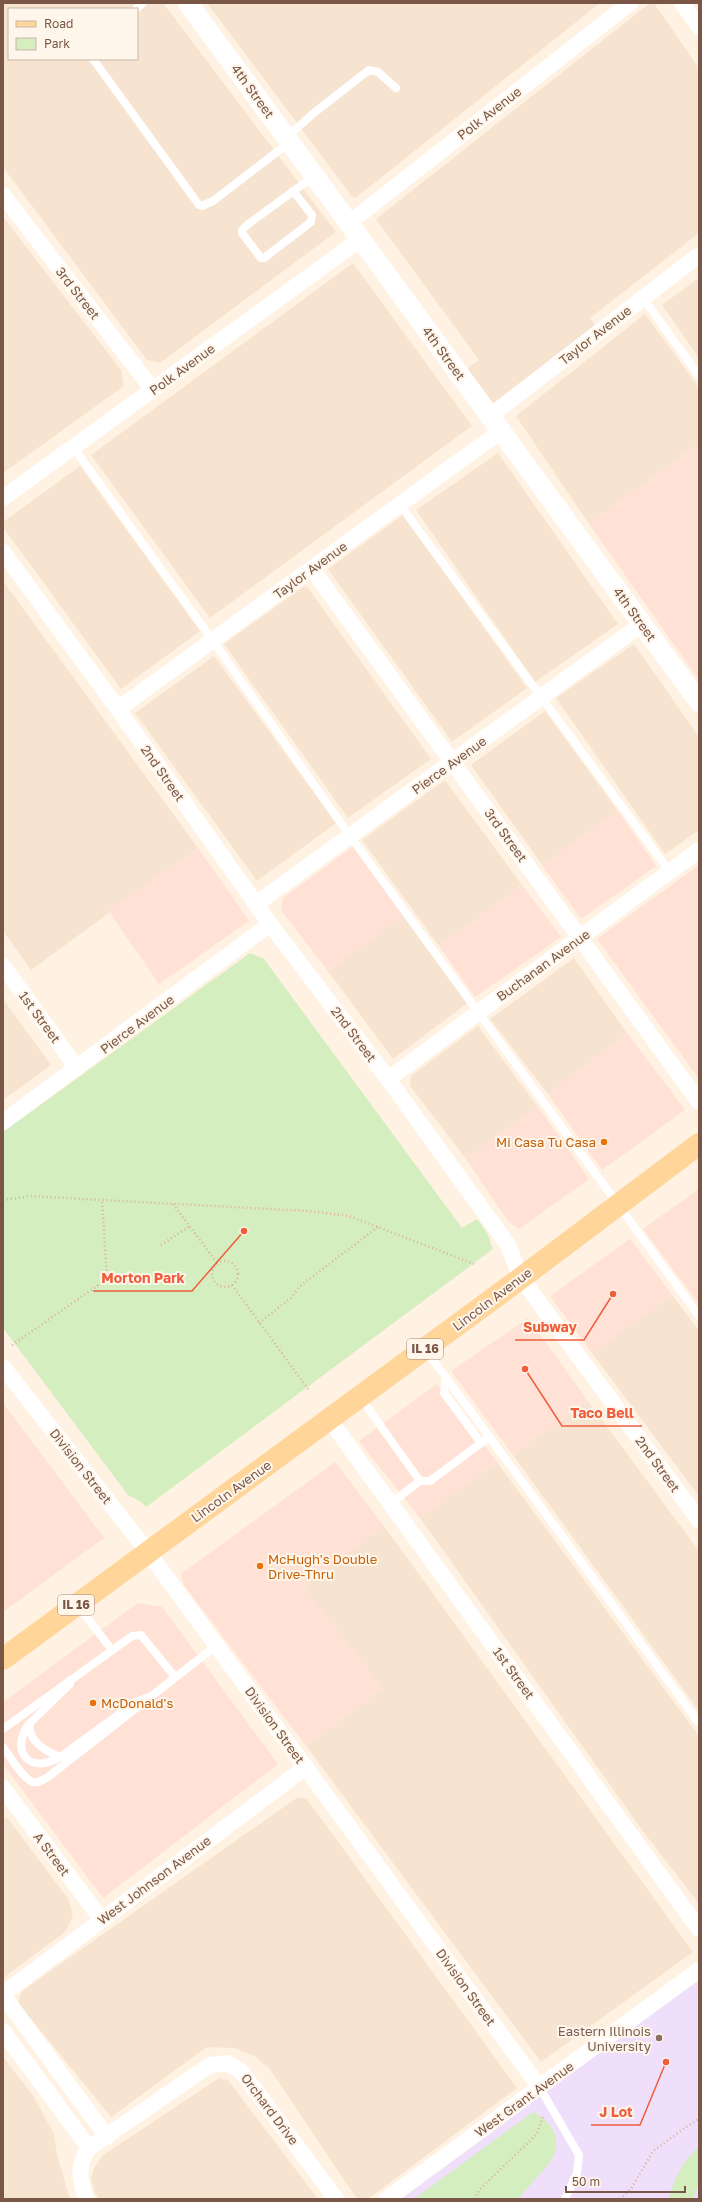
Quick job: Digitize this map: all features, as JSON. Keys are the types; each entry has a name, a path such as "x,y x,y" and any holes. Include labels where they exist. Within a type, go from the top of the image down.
{"main road":[{"name":"Lincoln Avenue","path":"148,1552 521,1278 699,1144"},
{"name":"IL 16","path":"3,1659 148,1552"}],"street":[{"name":"4th Street","path":"188,3 699,702"},
{"name":"Polk Avenue","path":"349,223 630,3"},
{"path":"682,3 699,27"},
{"name":"3rd Street","path":"3,195 153,390"},
{"name":"Polk Avenue","path":"3,498 361,239"},
{"name":"Taylor Avenue","path":"118,709 400,505 643,298 699,255"},
{"name":"2nd Street","path":"3,552 118,709 270,924 388,1079 508,1244 521,1278 699,1520"},
{"name":"3rd Street","path":"312,569 699,1102"},
{"name":"Pierce Avenue","path":"256,904 642,624"},
{"name":"Buchanan Avenue","path":"388,1079 699,850"},
{"name":"Pierce Avenue","path":"3,1122 270,924"},
{"name":"1st Street","path":"3,966 77,1068"},
{"name":"Division Street","path":"3,1367 148,1552 540,2088"},
{"name":"1st Street","path":"329,1419 699,1928"},
{"name":"West Johnson Avenue","path":"3,1994 306,1767"},
{"name":"A Street","path":"3,1788 102,1920"},
{"name":"West Grant Avenue","path":"388,2199 699,1970"},
{"path":"3,1994 107,2137"},
{"path":"3,2031 89,2148 82,2158 79,2176 86,2199"},
{"name":"Orchard Drive","path":"89,2148 210,2065 227,2063 242,2071 336,2199"}],"lane":[{"path":"94,60 199,205 202,206 213,201 288,140 368,70 378,72 396,88"},
{"path":"293,191 312,215 311,222 264,258 261,258 242,233 242,230 293,191 314,176"},
{"path":"643,298 699,376"},
{"path":"73,448 213,641 350,836 699,1316"},
{"path":"400,505 670,872"},
{"path":"425,1349 699,1723"},
{"path":"446,1378 444,1393 480,1443"},
{"path":"359,1396 420,1481"},
{"path":"391,1504 420,1481 430,1480 489,1437"},
{"path":"76,1605 112,1650"},
{"path":"3,1729 132,1636 141,1635 175,1677"},
{"path":"3,1747 26,1778 32,1782 39,1782 48,1777 154,1696 175,1677 217,1646"},
{"path":"70,1680 70,1684 30,1723 23,1738 22,1750 27,1760 35,1764 50,1762 60,1757 136,1702 147,1696 154,1696"},
{"path":"30,1723 29,1731 31,1737 48,1752 60,1757"},
{"path":"540,2088 579,2156 578,2173 565,2199"}],"path":[{"path":"3,1200 31,1196 308,1211 349,1216 379,1226 474,1264"},
{"path":"12,1345 107,1279 102,1200"},
{"path":"173,1204 217,1263"},
{"path":"161,1245 190,1226"},
{"path":"259,1323 291,1298 299,1287 379,1226"},
{"path":"229,1261 236,1266 238,1274 232,1285 228,1287 219,1286 213,1280 212,1271 217,1263 229,1261"},
{"path":"232,1285 308,1389"},
{"path":"474,2199 480,2188 537,2134 543,2117"},
{"path":"620,2199 632,2189 653,2151 699,2118"}],"shaded area":[{"path":"3,3 163,3 336,232 160,363 147,360 3,167"},
{"path":"207,3 600,3 357,197 353,198"},
{"path":"650,3 654,3 699,68 699,233 590,318 599,330 493,412 464,371 479,360 376,219"},
{"path":"3,217 121,370 124,386 3,473"},
{"path":"353,263 472,426 210,618 91,455"},
{"path":"699,278 699,358 662,305"},
{"path":"645,314 699,388 699,443 589,524 516,416"},
{"path":"699,443 699,680 589,524"},
{"path":"498,453 618,624 535,682 416,510"},
{"path":"80,466 200,631 121,689 3,527 3,522"},
{"path":"403,515 527,688 452,742 328,569"},
{"path":"3,581 198,848 31,970 3,931"},
{"path":"306,585 431,759 348,818 224,644"},
{"path":"634,644 699,737 699,830 665,854 556,698"},
{"path":"214,656 336,823 257,881 135,713"},
{"path":"545,711 618,811 542,865 471,765"},
{"path":"445,780 522,885 439,946 362,840"},
{"path":"618,811 656,866 581,919 542,865"},
{"path":"354,846 404,915 328,971 281,910 283,898"},
{"path":"198,848 249,921 159,984 108,910"},
{"path":"699,865 699,1079 597,939"},
{"path":"522,885 561,937 475,997 439,946"},
{"path":"404,915 469,1002 393,1059 328,971"},
{"path":"574,958 627,1033 548,1094 490,1019"},
{"path":"3,999 51,1065 3,1100"},
{"path":"478,1026 538,1107 466,1159 410,1086 411,1076"},
{"path":"627,1033 685,1110 602,1170 548,1094"},
{"path":"538,1107 589,1179 519,1229 508,1221 466,1159"},
{"path":"699,1189 699,1304 643,1229"},
{"path":"630,1239 672,1295 592,1353 550,1296"},
{"path":"672,1295 699,1331 699,1496 592,1353"},
{"path":"528,1318 588,1401 513,1455 451,1371"},
{"path":"437,1384 497,1462 420,1518 359,1441"},
{"path":"588,1401 699,1551 699,1711 513,1455"},
{"path":"3,1403 104,1538 3,1612"},
{"path":"335,1462 384,1526 303,1587 383,1689 306,1746 184,1585 181,1574"},
{"path":"497,1462 699,1736 699,1904 642,1830 420,1518"},
{"path":"384,1526 693,1952 541,2062 306,1746 383,1689 303,1587"},
{"path":"138,1603 162,1607 278,1764 103,1898 3,1764 3,1702"},
{"path":"298,1797 307,1799 517,2088 368,2199 357,2199 269,2068 254,2056 234,2048 207,2047 111,2117 18,2003 22,1991"},
{"path":"7,1817 69,1900 73,1916 65,1932 3,1978 3,1820"},
{"name":"Eastern Illinois University","path":"699,1979 699,2199 401,2199 538,2098"},
{"path":"3,2057 34,2097 54,2134 57,2155 70,2199 3,2199"},
{"path":"219,2078 228,2080 318,2199 99,2199 95,2193 91,2178 94,2168 103,2155"}],"green space":[{"path":"250,953 264,959 462,1228 475,1220 478,1220 487,1233 493,1249 146,1507 141,1502 128,1495 3,1328 3,1132"},
{"path":"533,2112 549,2124 555,2135 556,2147 552,2159 518,2199 414,2199"},
{"path":"699,2146 699,2184 693,2199 669,2199 680,2170"}],"place":[{"name":"Mi Casa Tu Casa","path":"604,1142"},
{"name":"Morton Park","path":"244,1231"},
{"name":"Subway","path":"613,1294"},
{"name":"Taco Bell","path":"525,1369"},
{"name":"McHugh's Double Drive-Thru","path":"260,1566"},
{"name":"McDonald's","path":"93,1703"},
{"name":"Eastern Illinois University","path":"659,2038"},
{"name":"J Lot","path":"666,2062"}]}
